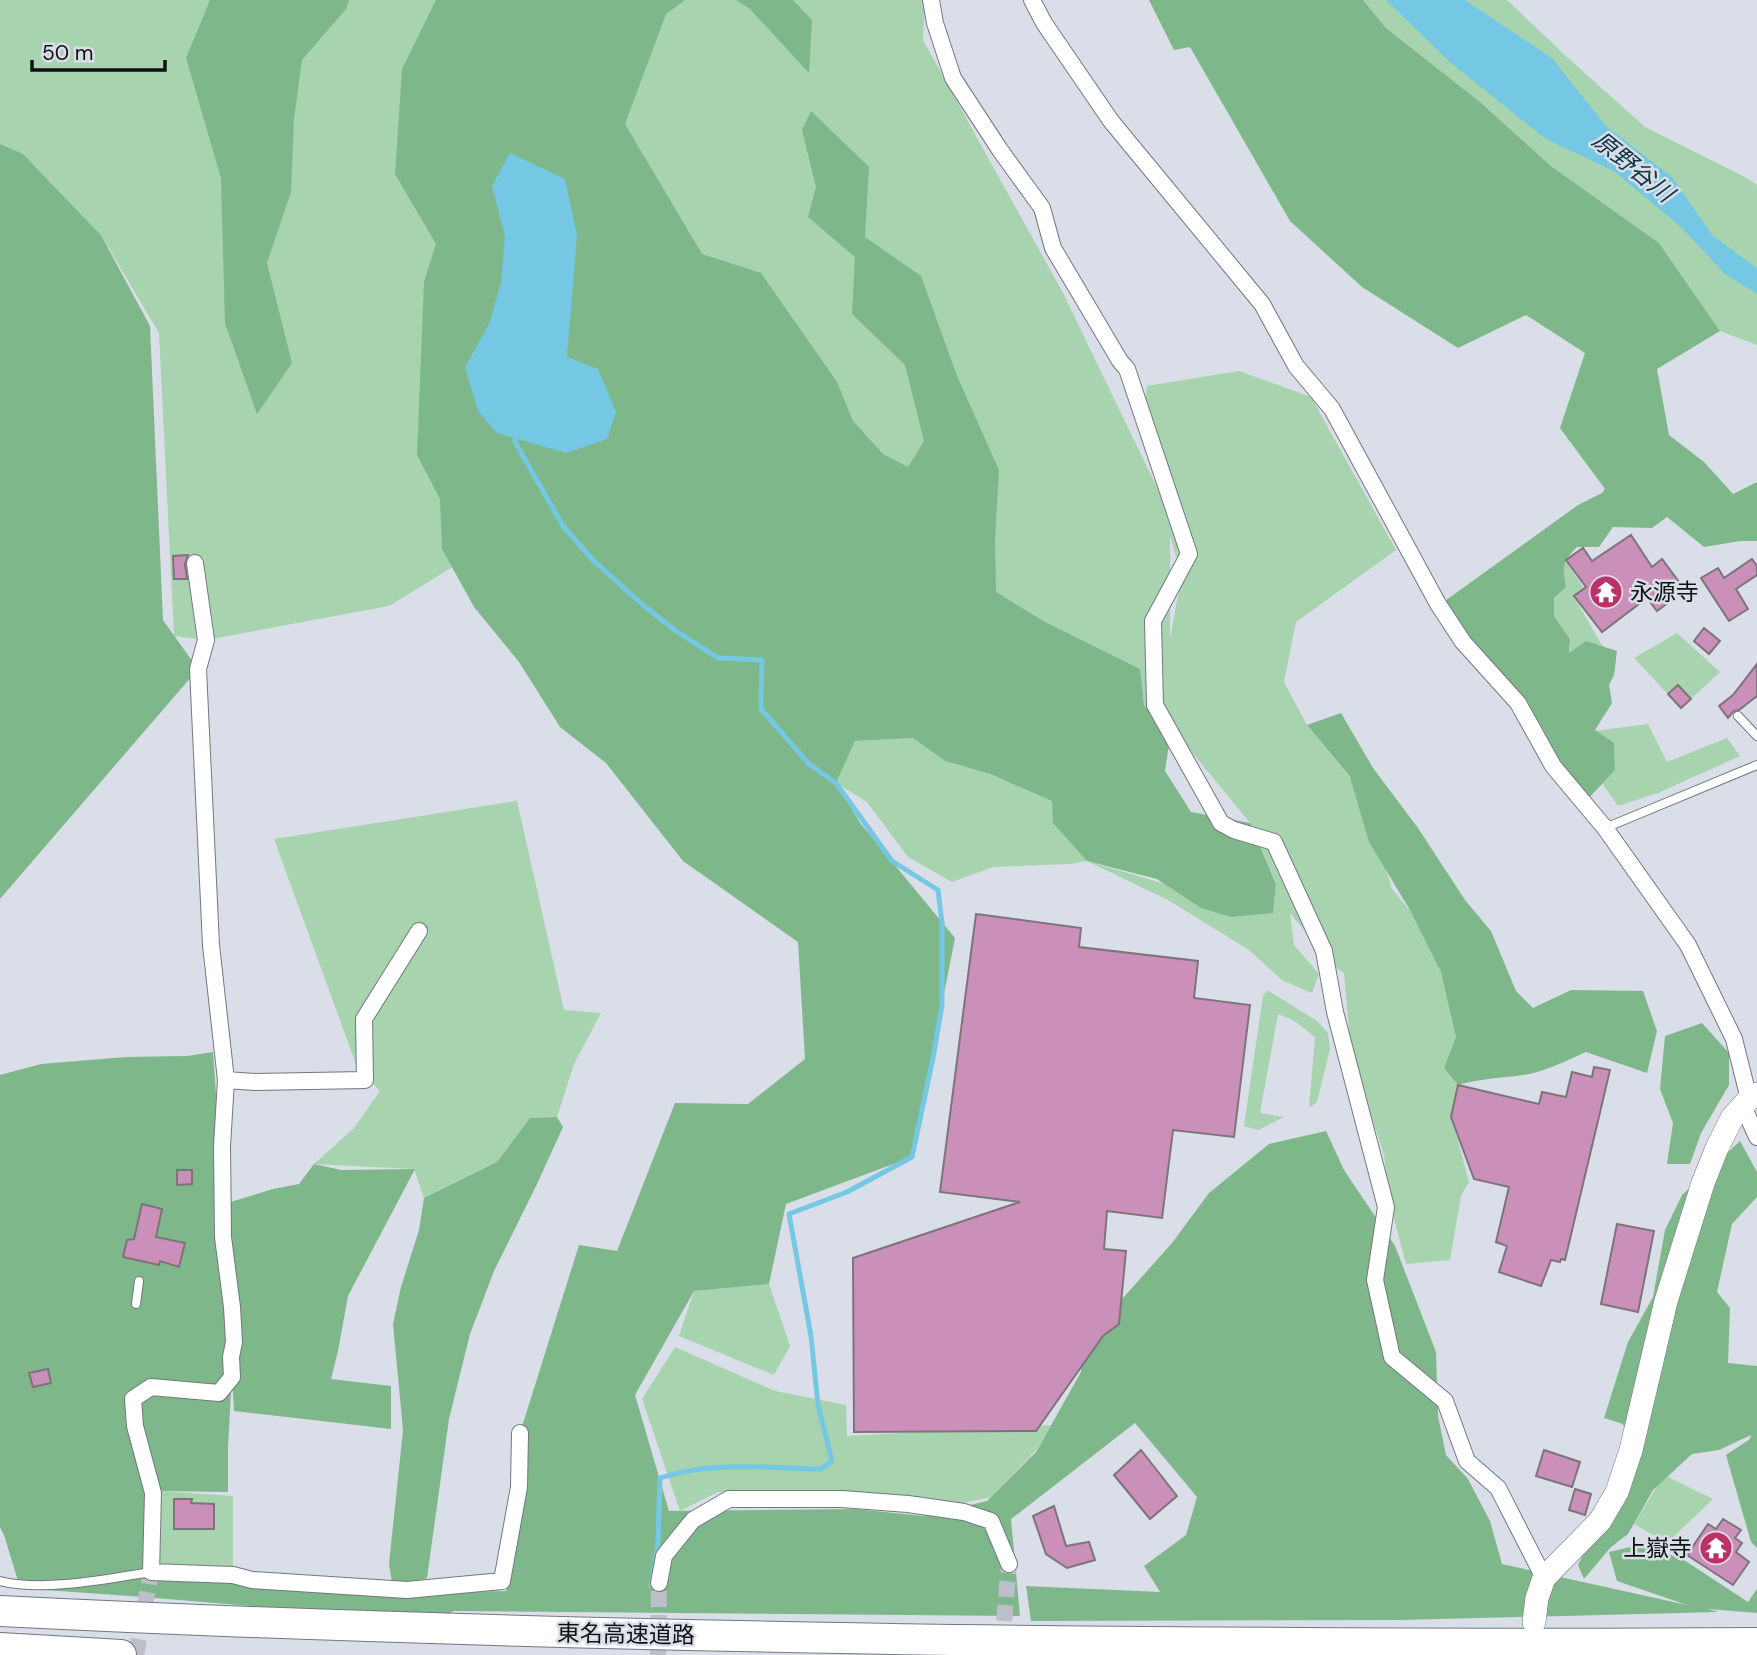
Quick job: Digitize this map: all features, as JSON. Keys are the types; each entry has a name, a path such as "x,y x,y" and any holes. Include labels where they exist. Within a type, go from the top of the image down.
{"highway":[{"name":"東名高速道路","path":"0,1611 459,1630 810,1638 1205,1643 1757,1643"},
{"path":"0,1648 121,1655"}],"street":[{"path":"931,0 935,23 953,78 1042,208 1053,248 1127,369 1189,554 1153,621 1155,705 1221,823 1234,830 1275,842 1324,951 1335,1012 1386,1207 1375,1280 1392,1356 1445,1401 1467,1461 1498,1488 1544,1578"},
{"path":"1032,0 1044,23 1111,121 1262,304 1296,366 1332,409 1438,604 1463,642 1518,703 1553,766 1605,828 1688,945 1734,1039 1757,1137"},
{"path":"195,563 206,640 198,669 211,945 226,1080 221,1186 222,1237 234,1342 231,1357 232,1377 219,1393 151,1387 133,1399 135,1426 153,1493 150,1572 233,1575 252,1580 407,1590 502,1581 519,1487 520,1433"},
{"path":"226,1080 365,1080 364,1019 419,931"},
{"path":"1534,1622 1544,1578 1600,1521 1617,1492 1631,1450 1666,1301 1703,1183 1732,1118 1750,1099"},
{"path":"659,1583 664,1556 693,1520 729,1499 842,1499 964,1512 991,1521 1009,1564"}],"lane":[{"path":"1738,716 1757,736"},
{"path":"1605,828 1757,765"},
{"path":"136,1304 139,1282"},
{"path":"0,1581 11,1584 51,1584 96,1581 150,1572"}],"green space":[{"path":"0,0 925,0 923,40 1063,293 1161,496 1143,412 1147,386 1239,371 1311,397 1396,550 1296,622 1284,682 1307,725 1362,793 1392,889 1422,925 1443,978 1456,1037 1444,1068 1458,1085 1453,1122 1469,1182 1461,1196 1450,1260 1406,1264 1390,1203 1384,1155 1351,1053 1344,973 1335,967 1290,913 1294,945 1319,974 1312,993 1282,980 1249,950 1168,900 1087,861 1165,884 1201,908 1273,912 1276,883 1250,823 1169,724 469,557 389,606 206,640 174,636 159,333 101,235 33,164 0,166","holes":["1170,536 1176,556 1184,564 1170,638"]},
{"path":"210,0 349,0 346,9 302,60 294,119 291,192 267,263 292,363 257,414 225,323 221,178 186,58"},
{"path":"436,0 685,0 666,14 625,124 702,254 761,273 837,382 853,421 883,454 908,467 924,441 905,365 852,314 855,257 808,217 816,187 802,130 811,111 869,167 865,237 921,276 957,376 999,470 995,540 996,592 1045,622 1140,669 1144,706 1171,731 1165,771 1191,812 1250,823 1276,884 1273,913 1231,917 1201,908 1157,879 1087,861 1053,823 1052,801 990,774 945,761 913,738 855,741 836,783 861,824 955,938 912,1157 786,1204 769,1284 694,1291 635,1395 669,1511 855,1509 924,1516 987,1501 1036,1452 1081,1372 1082,1344 1172,1243 1209,1193 1269,1144 1326,1131 1344,1170 1395,1246 1436,1352 1438,1416 1446,1455 1468,1479 1490,1521 1502,1564 1687,1605 1617,1581 1609,1552 1643,1544 1684,1560 1748,1602 1757,1589 1757,1613 1708,1609 1718,1612 1400,1620 1031,1621 1026,1586 1160,1592 1144,1566 1186,1535 1197,1497 1135,1423 1011,1519 1020,1616 454,1611 448,1614 262,1607 45,1590 19,1584 0,1527 0,1075 41,1064 126,1057 187,1056 213,1052 224,1204 299,1184 314,1164 341,1170 415,1169 348,1296 331,1379 391,1386 391,1429 234,1411 232,1373 228,1492 161,1491 151,1572 385,1593 506,1591 519,1533 520,1433 579,1245 617,1251 675,1103 748,1104 805,1059 798,942 683,861 606,763 560,727 519,662 474,607 442,549 440,499 417,455 424,282 436,244 395,174 402,69"},
{"path":"736,0 793,0 812,20 809,73 750,9"},
{"path":"1149,0 1363,0 1386,28 1480,102 1551,166 1659,243 1720,331 1657,369 1669,435 1704,462 1733,494 1757,482 1757,541 1704,547 1667,517 1652,528 1613,527 1599,547 1577,547 1568,557 1564,569 1566,587 1554,598 1554,616 1570,639 1569,653 1586,641 1617,651 1614,675 1609,685 1612,703 1595,730 1614,743 1615,770 1587,800 1486,659 1442,603 1578,505 1605,489 1560,428 1585,353 1526,315 1458,348 1362,287 1290,221 1190,47 1174,50"},
{"path":"1363,0 1507,0 1645,127 1757,185 1757,345 1720,331 1659,243 1551,166 1480,102 1386,28"},
{"path":"0,144 23,154 101,235 150,326 163,620 198,669 0,899"},
{"path":"1565,560 1583,587 1574,597 1603,647 1586,642 1569,654 1570,639 1554,616 1554,598 1566,587 1563,566"},
{"path":"1677,633 1720,672 1681,708 1634,658"},
{"path":"1341,713 1373,768 1418,828 1465,900 1491,931 1516,991 1533,1008 1571,990 1643,991 1657,1031 1647,1073 1586,1052 1536,1072 1458,1085 1444,1068 1456,1037 1441,972 1410,910 1369,842 1350,777 1307,725"},
{"path":"1648,724 1667,762 1727,738 1740,756 1658,793 1618,806 1600,780 1615,770 1614,744 1595,731"},
{"path":"913,738 945,761 990,774 1052,801 1087,861 993,867 952,882 908,857 867,802 836,783 855,741"},
{"path":"517,801 564,1010 601,1013 574,1064 557,1117 530,1118 497,1162 424,1198 414,1169 314,1164 354,1128 380,1091 357,1067 274,839"},
{"path":"1267,990 1317,1021 1328,1033 1330,1049 1317,1102 1309,1108 1315,1037 1293,1020 1278,1014 1260,1113 1284,1117 1258,1130 1244,1126 1263,996"},
{"path":"1702,1023 1729,1053 1729,1085 1701,1133 1690,1164 1667,1164 1673,1123 1660,1089 1665,1036"},
{"path":"557,1117 563,1127 494,1271 470,1334 449,1419 427,1578 393,1589 389,1564 403,1430 393,1324 401,1287 419,1230 424,1198 497,1162 530,1118"},
{"path":"1740,1141 1757,1172 1757,1197 1732,1224 1717,1292 1730,1308 1728,1363 1757,1366 1757,1548 1751,1542 1726,1455 1750,1439 1751,1435 1719,1450 1692,1454 1653,1490 1628,1534 1611,1547 1584,1579 1578,1565 1631,1450 1623,1424 1604,1418 1628,1342 1653,1297 1665,1230 1682,1195"},
{"path":"769,1284 790,1346 774,1375 679,1336 694,1291"},
{"path":"675,1347 775,1391 846,1405 847,1436 1051,1425 1037,1449 991,1497 938,1508 718,1492 680,1511 642,1399"},
{"path":"1664,1475 1713,1499 1667,1543 1634,1524"},
{"path":"160,1491 233,1496 233,1575 149,1567"}],"water":[{"name":"原野谷川","path":"1386,0 1465,0 1552,58 1606,126 1672,177 1713,236 1757,268 1757,294 1725,274 1682,228 1614,171 1546,139 1451,63"},
{"path":"510,153 565,179 577,235 567,357 598,369 616,412 607,439 566,453 497,433 478,411 465,367 489,324 501,283 505,236 492,186"}],"building":[{"path":"1631,535 1652,567 1662,559 1685,590 1657,611 1647,598 1602,632 1574,596 1586,587 1566,560 1583,548 1592,561"},
{"path":"188,555 185,564 187,579 174,579 173,556"},
{"path":"1752,559 1757,566 1757,575 1736,589 1748,609 1729,621 1701,578 1718,568 1724,578"},
{"path":"1704,628 1720,641 1709,654 1694,641"},
{"path":"1757,664 1757,696 1728,718 1719,706 1733,695"},
{"path":"1678,685 1691,699 1681,708 1668,694"},
{"path":"976,914 1081,928 1079,947 1198,961 1194,998 1250,1005 1234,1137 1173,1130 1162,1218 1107,1211 1104,1249 1126,1251 1119,1324 1103,1336 1036,1431 854,1432 853,1258 1020,1202 940,1192"},
{"path":"1594,1067 1610,1070 1565,1260 1551,1260 1541,1286 1499,1272 1507,1246 1496,1242 1509,1187 1474,1179 1451,1117 1458,1085 1539,1104 1542,1092 1566,1097 1572,1072 1592,1077"},
{"path":"177,1170 192,1170 192,1184 177,1185"},
{"path":"142,1204 162,1209 156,1237 185,1243 179,1267 160,1261 159,1265 123,1257 127,1240 134,1239"},
{"path":"1617,1224 1654,1231 1638,1312 1601,1304"},
{"path":"48,1369 51,1383 33,1387 29,1373"},
{"path":"1141,1450 1177,1496 1150,1519 1114,1475"},
{"path":"1544,1450 1580,1462 1572,1487 1536,1476"},
{"path":"1575,1489 1591,1494 1585,1515 1569,1510"},
{"path":"174,1499 192,1499 191,1503 214,1504 214,1529 174,1529"},
{"path":"1054,1506 1066,1546 1089,1542 1095,1560 1067,1568 1046,1554 1033,1516"},
{"name":"上嶽寺","path":"1723,1519 1741,1530 1735,1538 1742,1543 1736,1552 1749,1562 1733,1585 1687,1555 1708,1524 1716,1529"}],"waterway":[{"path":"516,432 515,442 563,526 593,560 644,606 718,658 762,660 761,709 809,764 836,783 892,861 938,890 942,923 942,1005 912,1157 847,1192 789,1214 811,1336 818,1405 832,1461 821,1469 719,1467 660,1478 658,1543 651,1586"}],"tunnel":[{"path":"1002,1645 1009,1564"},
{"path":"136,1655 151,1572"},
{"path":"658,1655 659,1583"}],"place":[{"name":"永源寺","path":"1606,592"},
{"name":"上嶽寺","path":"1716,1548"}]}
